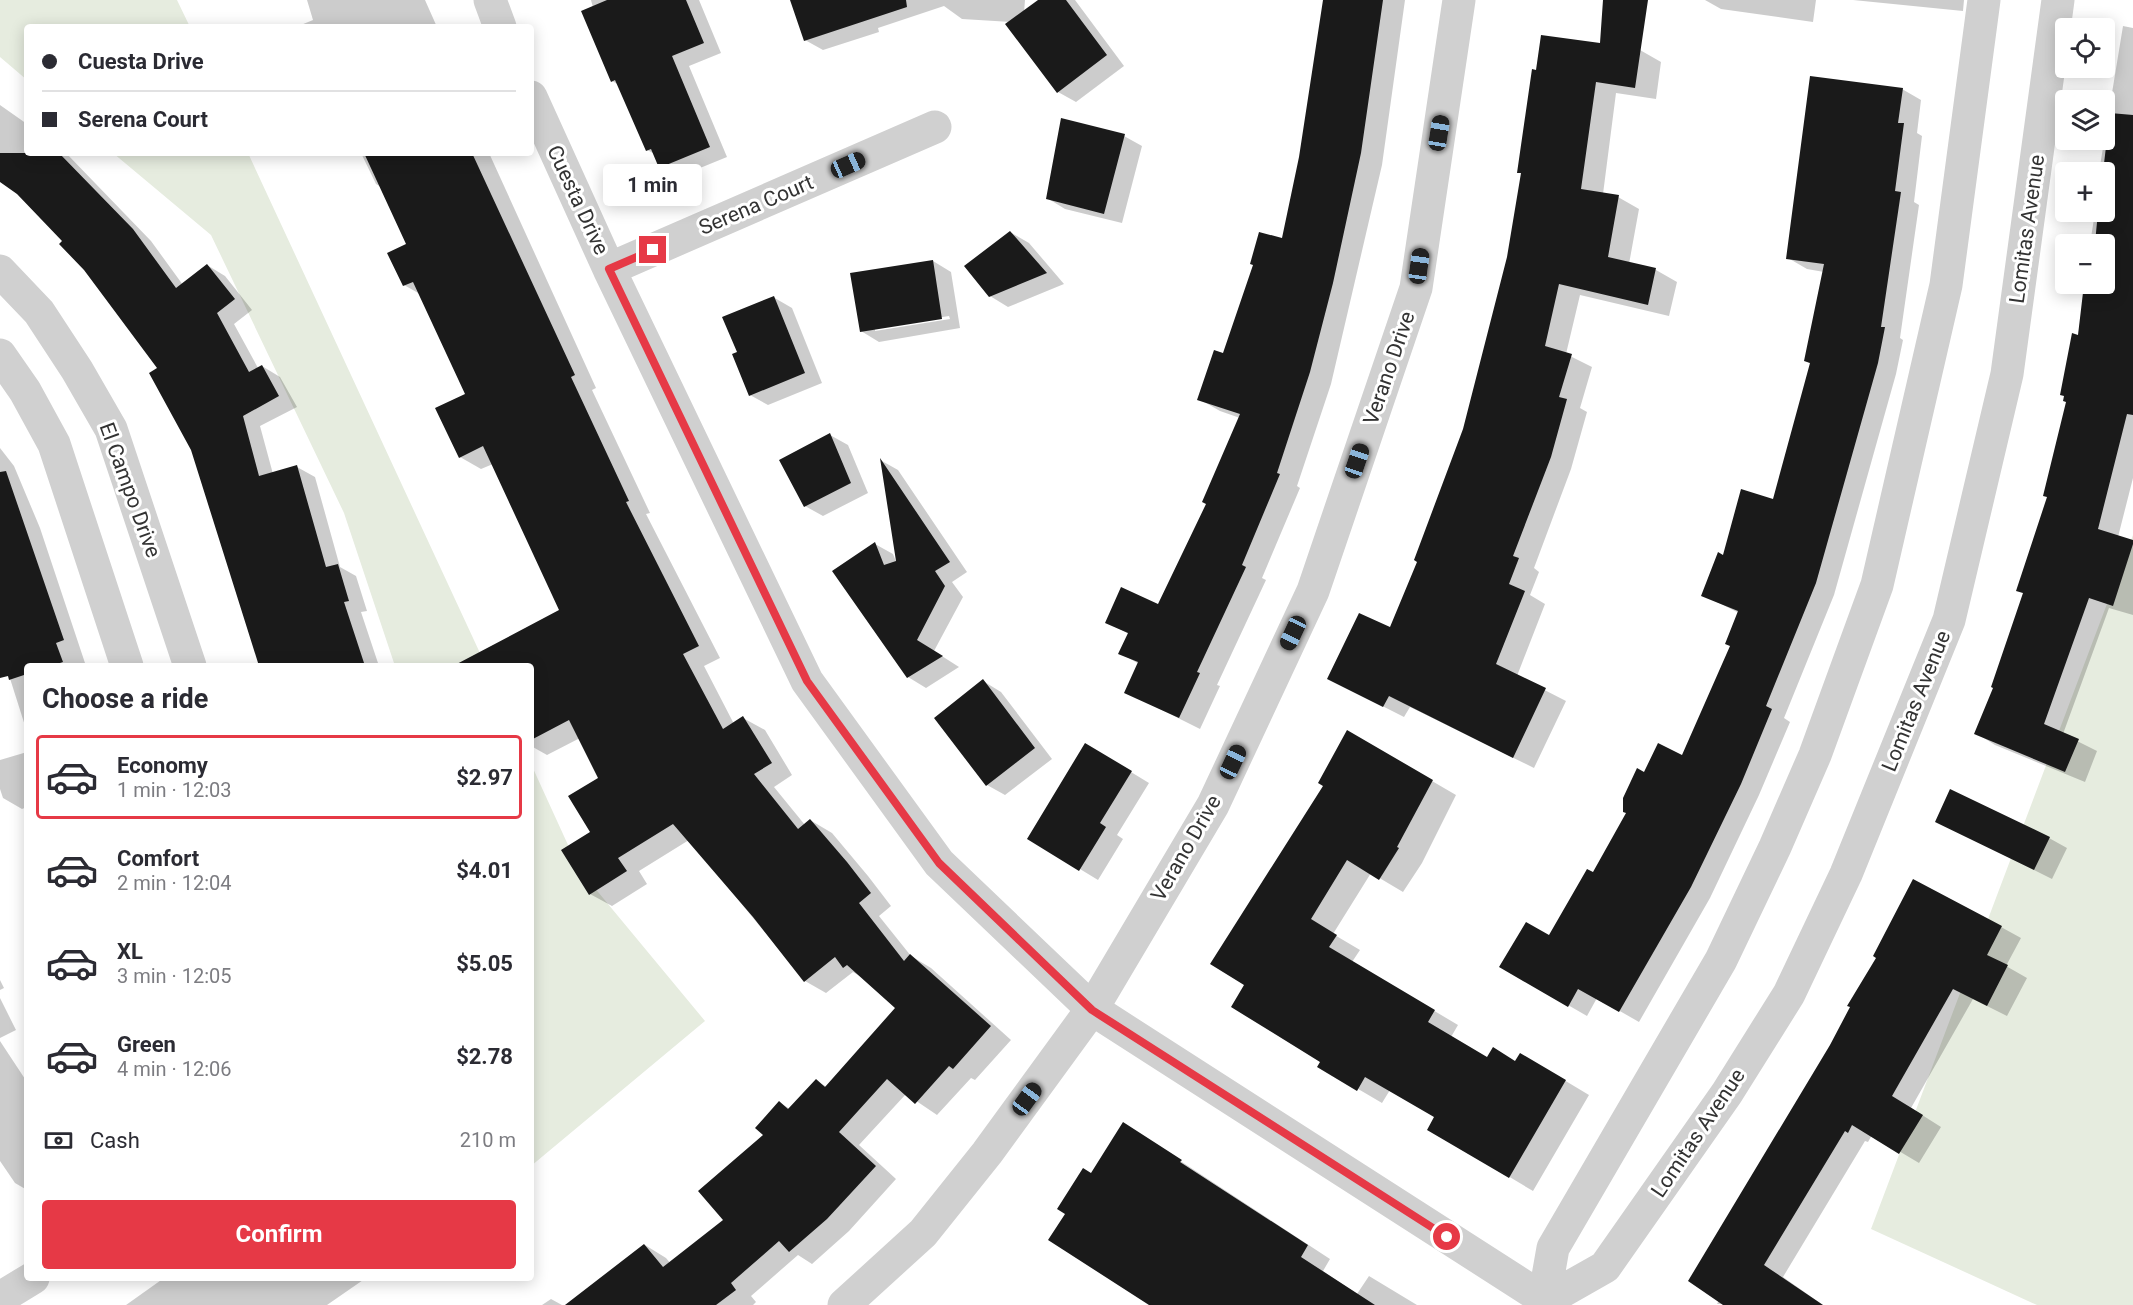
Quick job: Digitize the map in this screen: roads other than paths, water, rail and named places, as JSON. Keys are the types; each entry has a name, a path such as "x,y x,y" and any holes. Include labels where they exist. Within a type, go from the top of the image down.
{"street":[{"path":"490,0 499,24"},
{"name":"Verano Drive","path":"844,1305 923,1233 987,1153 1092,1010 1213,805 1313,591 1416,288 1459,0"},
{"path":"1547,1304 1553,1248 1722,960 1815,755 1878,585 1946,285 1984,0"},
{"name":"Lomitas Avenue","path":"1547,1304 1605,1267 1727,1093 1789,994 1846,874 1949,620 2007,374 2058,0"},
{"name":"Cuesta Drive","path":"534,104 609,269 807,681 939,863 1092,1010 1547,1304"},
{"name":"Serena Court","path":"609,269 935,127"},
{"name":"El Campo Drive","path":"0,272 39,312 77,370 111,429 189,663"},
{"path":"0,355 25,391 54,444 127,663"},
{"path":"0,1298 28,1281"}]}
